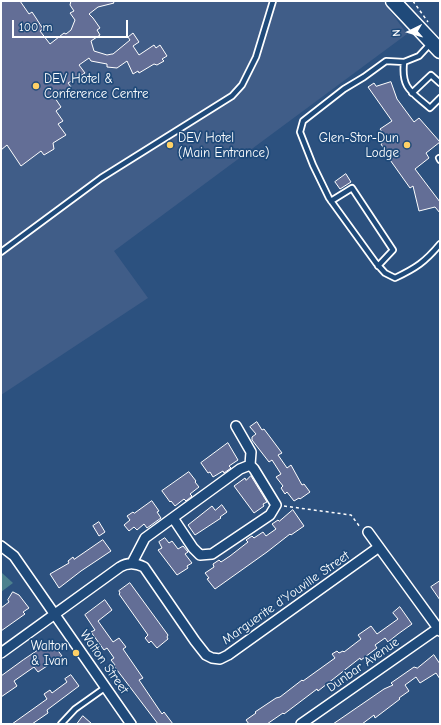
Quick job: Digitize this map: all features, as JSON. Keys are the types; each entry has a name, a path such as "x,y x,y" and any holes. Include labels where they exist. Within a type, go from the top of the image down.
{"main road":[{"path":"393,1 436,47"},
{"path":"398,1 407,16"}],"street":[{"path":"174,518 200,555 212,554 270,515 276,505 250,465 251,452 236,426"},
{"path":"1,653 120,567 125,564 132,563 145,538 240,469 250,465"},
{"path":"364,530 379,547 439,629"},
{"name":"Walton Street","path":"1,546 14,556 131,724"},
{"name":"Marguerite d'Youville Street","path":"132,563 138,564 144,568 206,655 212,658 220,659 228,655 379,547"},
{"name":"Dunbar Avenue","path":"301,724 439,629"}],"lane":[{"path":"1,252 101,178 232,96 242,85 256,57 273,1"},
{"path":"436,47 404,62 386,61 344,89 302,121 300,132 313,165 331,200 378,266 385,273 395,278 412,270 428,258 440,244"},
{"path":"404,62 403,73 408,89 430,108 440,98"},
{"path":"412,93 431,75 440,83"},
{"path":"331,200 352,188 393,250 378,266"},
{"path":"62,724 75,709 106,687"}],"path":[{"path":"413,1 432,26"},
{"path":"276,505 351,515 364,530"}],"shaded area":[{"path":"1,1 383,1 407,34 114,251 148,298 1,395"}],"green space":[{"path":"1,572 13,583 1,592"}],"building":[{"name":"DEV Hotel & Conference Centre","path":"1,1 20,1 29,14 32,12 43,29 40,31 50,44 64,33 66,34 71,30 75,20 70,13 74,11 70,5 71,1 113,1 114,3 98,7 89,14 100,28 97,30 100,35 91,41 94,51 107,55 113,54 130,40 128,37 133,33 139,42 133,46 139,55 154,45 156,48 160,45 167,56 162,59 164,61 157,65 154,64 139,73 138,71 133,74 127,61 117,68 107,67 107,64 91,61 89,58 79,65 85,73 68,83 71,87 55,98 61,107 56,111 63,121 58,124 66,135 53,143 54,149 44,155 41,151 21,166 7,145 1,150"},
{"name":"Glen-Stor-Dun Lodge","path":"391,82 397,99 414,122 419,118 440,142 426,153 429,158 415,169 440,202 440,213 435,207 419,211 413,186 410,188 383,150 384,149 381,144 387,139 380,129 392,121 368,87 374,83 376,86"},
{"path":"346,174 351,182 340,189 335,182"},
{"path":"257,422 282,453 278,455 287,468 291,465 302,485 304,484 310,492 300,499 299,498 294,501 287,492 285,494 281,488 283,486 276,477 281,474 272,460 269,462 252,440 252,437 256,434 250,427"},
{"path":"228,443 238,460 229,466 231,468 224,473 223,471 213,477 201,463"},
{"path":"189,472 199,487 190,494 192,496 186,501 184,499 175,506 162,491"},
{"path":"251,476 267,502 254,513 234,486 245,478 246,480"},
{"path":"152,501 159,511 157,512 161,518 147,528 144,524 137,530 134,527 129,531 124,525 130,520 127,516"},
{"path":"222,505 227,512 220,517 221,518 195,535 188,525 212,506 215,510"},
{"path":"293,510 304,526 291,535 290,534 215,589 207,579 209,578 205,573 214,567 213,564 219,560 221,562 230,556 248,542 246,540 252,536 254,538 263,532 266,536 276,529 272,524 278,520 279,521"},
{"path":"99,522 105,532 99,536 93,526"},
{"path":"165,538 169,543 172,541 178,549 183,546 188,552 185,554 192,563 187,566 188,568 177,575 158,550 162,548 159,542"},
{"path":"103,540 111,551 59,588 50,574 69,563 68,561 73,557 74,559"},
{"path":"440,581 440,600 431,587"},
{"path":"130,583 168,635 168,639 157,648 151,641 149,643 145,638 148,635 119,594 119,591"},
{"path":"13,592 19,595 29,608 23,612 25,614 1,631 1,608 9,602 8,600"},
{"path":"105,600 112,610 98,621 113,642 119,638 126,647 123,649 143,678 139,680 162,714 164,712 173,724 158,724 114,666 115,665 111,660 114,658 107,648 104,650 91,632 95,630 85,615"},
{"path":"400,607 412,624 388,642 385,638 375,645 377,648 361,660 360,658 318,691 317,689 284,714 283,713 267,724 249,724 246,720 256,713 255,712 276,698 280,697 335,658 332,654 337,651 339,653 344,652 361,639 358,635 371,626 377,634 398,619 393,613"},
{"path":"49,643 51,645 53,644 62,656 38,672 34,667 14,681 17,686 1,697 1,676"},
{"path":"434,655 440,664 440,679 436,673 420,683 416,677 405,685 409,691 399,698 400,699 375,718 374,715 362,724 333,724 384,689 393,685 391,683 414,667 417,668"},
{"path":"71,675 79,686 47,710 48,713 32,724 12,724 47,699 44,694 50,690 52,693 67,682 65,679"},
{"path":"83,716 92,724 77,724"}],"place":[{"name":"DEV Hotel & Conference Centre","path":"36,86"},
{"name":"DEV Hotel (Main Entrance)","path":"170,145"},
{"name":"Glen-Stor-Dun Lodge","path":"407,145"},
{"name":"Walton & Ivan","path":"76,653"}]}
